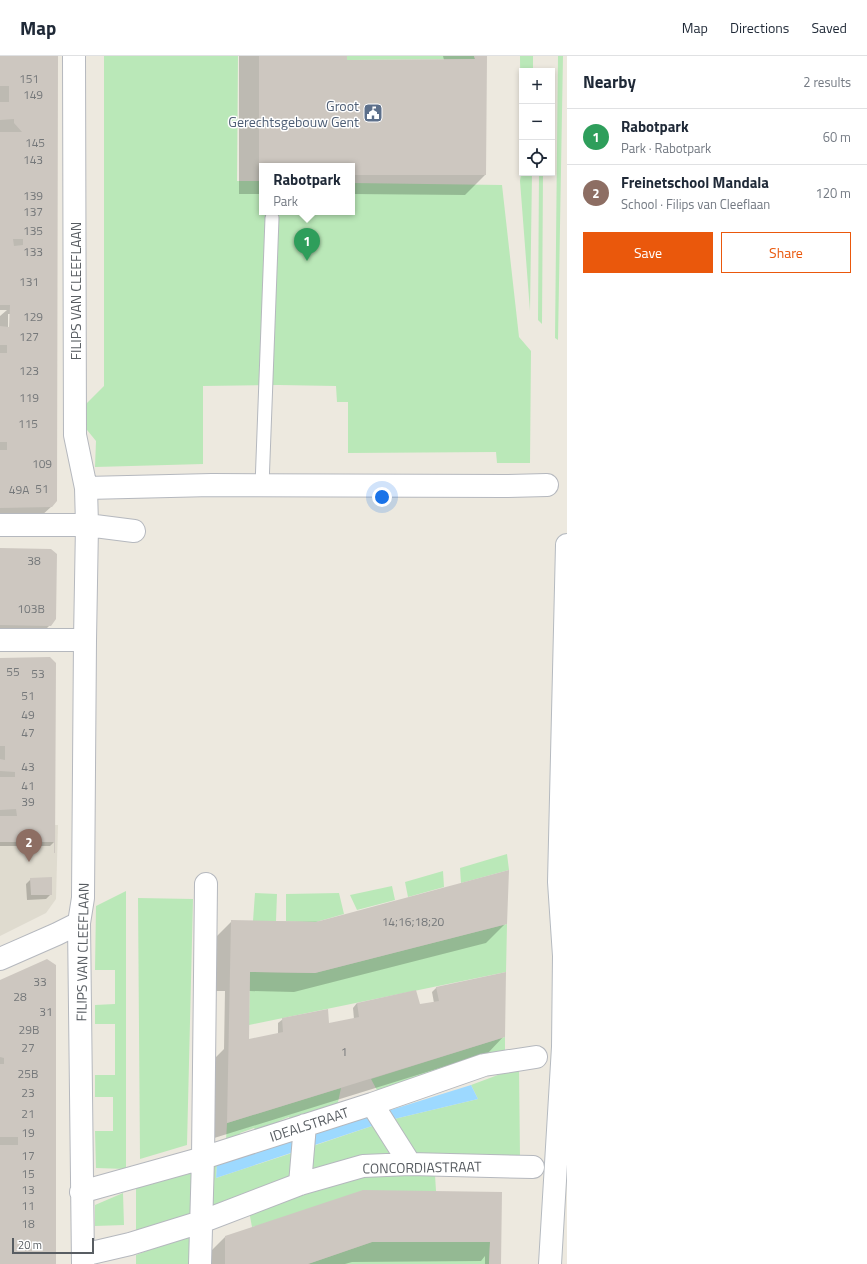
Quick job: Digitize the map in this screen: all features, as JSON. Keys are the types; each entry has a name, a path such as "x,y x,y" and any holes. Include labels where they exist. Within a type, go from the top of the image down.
{"street":[{"name":"FILIPS VAN CLEEFLAAN","path":"74,56 75,435 86,488 87,525 83,898 79,923 83,1260"},
{"path":"86,488 212,485 547,485"},
{"path":"0,525 87,525 134,531"},
{"path":"550,1264 563,1047 564,956 559,882 567,545"},
{"path":"0,640 85,640"},
{"path":"200,1264 203,1158 206,884"},
{"path":"0,959 79,923"},
{"name":"IDEALSTRAAT","path":"81,1192 203,1158 372,1104 484,1065 536,1057"},
{"path":"372,1104 410,1164"},
{"path":"300,1184 305,1125"},
{"name":"CONCORDIASTRAAT","path":"83,1260 201,1222 300,1184 363,1166 410,1164 533,1167"}],"lane":[{"path":"262,486 272,218"}],"shaded area":[{"path":"0,825 58,825 56,899 46,913 0,936"}],"green space":[{"path":"104,56 238,56 237,181 259,181 259,215 355,215 355,183 502,185 519,337 531,351 530,463 497,463 496,452 348,453 348,402 337,402 336,386 279,385 203,386 203,464 95,467 96,441 83,425 83,407 104,386"},
{"path":"347,56 474,56 475,59 347,60"},
{"path":"520,56 533,56 533,68 520,68"},
{"path":"558,56 563,56 558,340 555,338"},
{"path":"521,176 532,176 530,311"},
{"path":"539,176 543,176 542,324 538,320"},
{"path":"507,854 509,870 461,883 460,868"},
{"path":"443,871 444,887 408,897 405,882"},
{"path":"392,886 395,900 357,910 350,895"},
{"path":"126,891 126,1169 96,1168 95,1131 113,1131 113,1097 95,1097 95,1075 115,1075 115,1024 95,1024 95,1005 115,1004 115,970 95,970 96,906"},
{"path":"255,893 277,894 276,921 253,921"},
{"path":"339,893 344,914 316,922 286,921 286,894"},
{"path":"138,898 193,899 187,1145 140,1159"},
{"path":"507,924 506,972 249,1025 250,972 315,973"},
{"path":"505,1037 505,1054 379,1094 371,1079"},
{"path":"519,1067 520,1158 415,1155 390,1120 478,1099 471,1085"},
{"path":"341,1088 337,1107 291,1121 289,1117 279,1121 280,1125 256,1131 254,1128 240,1133 241,1137 226,1141 227,1123"},
{"path":"375,1125 392,1156 307,1173 313,1146"},
{"path":"292,1153 293,1179 210,1209 211,1165 217,1164 216,1178"},
{"path":"193,1169 192,1214 136,1233 136,1187"},
{"path":"359,1173 435,1175 436,1191 252,1227 249,1211"},
{"path":"123,1193 124,1225 95,1226 95,1205"},
{"path":"192,1234 190,1264 136,1264 136,1255"},
{"path":"372,1242 490,1242 489,1264 308,1264"}],"water":[{"path":"471,1085 478,1099 390,1120 216,1178 217,1164"}],"building":[{"path":"0,56 58,56 57,501 52,507 0,508 0,450 7,450 7,442 0,442 0,353 7,353 7,345 0,345 0,326 9,327 10,305 0,305 0,132 22,132 14,123 14,119 0,120 0,102 9,102 9,86 0,86","holes":["13,239 23,239 23,245 14,246"]},
{"name":"Groot Gerechtsgebouw Gent","path":"259,56 347,56 347,60 475,59 474,56 487,56 486,175 355,175 355,163 259,163"},
{"path":"0,548 51,549 57,554 56,619 51,626 0,625"},
{"path":"50,657 56,663 55,853 54,842 0,842 0,816 17,816 16,809 0,810 0,777 15,777 15,772 0,771 0,759 5,760 5,746 0,746 0,658"},
{"path":"509,870 507,924 315,973 250,972 249,1039 283,1032 282,1018 328,1009 329,1023 359,1017 357,1003 416,990 420,1004 439,1001 436,987 506,972 505,1037 227,1123 231,920 316,922"},
{"path":"52,877 52,895 31,895 30,878"},
{"path":"47,959 56,965 56,1264 0,1264 0,1145 18,1145 18,1137 0,1137 0,1064 4,1064 4,1058 0,1057 0,980"},
{"path":"363,1190 502,1192 501,1264 489,1264 490,1242 372,1242 308,1264 225,1264 225,1236"}],"place":[{"name":"Groot Gerechtsgebouw Gent","path":"373,113"},
{"name":"Rabotpark","path":"307,261"},
{"name":"Freinetschool Mandala","path":"29,862"}]}
